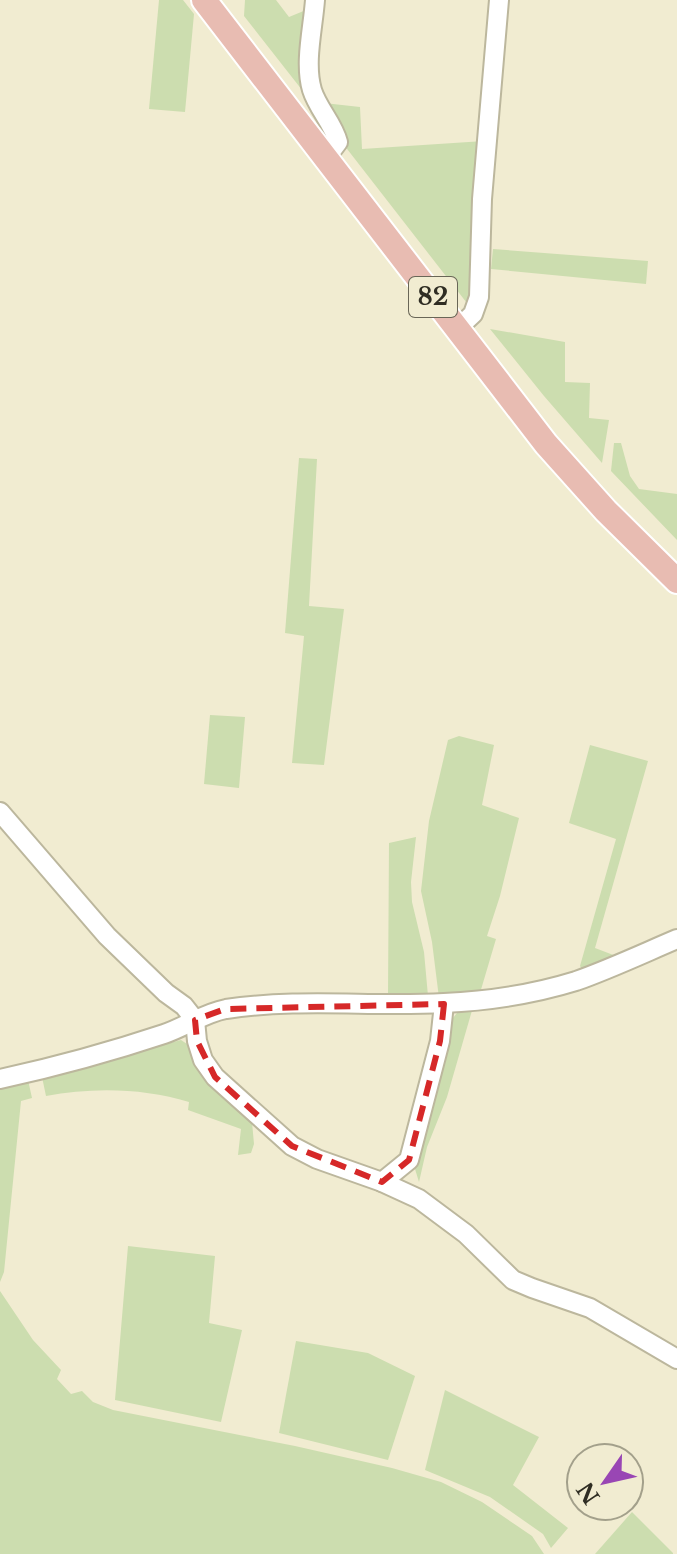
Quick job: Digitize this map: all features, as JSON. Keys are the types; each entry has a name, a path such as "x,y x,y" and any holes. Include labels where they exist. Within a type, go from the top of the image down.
{"main road":[{"name":"82","path":"204,0 514,404 568,470 677,581"}],"street":[{"path":"315,0 310,58 312,89 338,142 326,158"},
{"path":"457,329 473,314 479,297 482,199 499,0"},
{"path":"0,812 107,936 166,993 184,1006 195,1020 203,1060 215,1077 283,1139 305,1154 419,1199 466,1234 513,1280 590,1308 677,1359"},
{"path":"0,1079 125,1046 171,1031 214,1012 275,1003 444,1004 495,999 565,984 677,939"},
{"path":"419,1199 409,1160 440,1041 444,1004"},
{"path":"382,1182 409,1160"}],"highlighted area":[{"path":"444,1004 440,1041 409,1160 382,1182 292,1146 215,1077 197,1041 195,1020 225,1009"}],"green space":[{"path":"159,0 183,0 194,14 185,112 149,109"},
{"path":"245,0 276,0 289,17 306,10 313,104 244,16"},
{"path":"324,103 360,107 362,149 484,141 470,307 344,145"},
{"path":"493,249 648,261 646,284 491,269"},
{"path":"490,329 565,342 565,382 590,383 589,418 609,420 602,463 544,396"},
{"path":"614,443 621,443 630,476 639,489 677,494 677,540 611,471"},
{"path":"299,458 317,459 309,606 344,609 324,765 292,763 304,636 285,633"},
{"path":"210,715 245,717 239,788 204,784"},
{"path":"459,736 494,745 482,805 519,818 487,936 496,939 480,993 439,998 421,891 429,821 448,740"},
{"path":"590,745 648,761 595,948 616,956 584,972 580,966 616,839 569,823"},
{"path":"416,837 412,902 424,952 428,996 388,994 389,843"},
{"path":"473,1007 447,1097 427,1147 419,1182 415,1169 417,1145 453,1018 461,1008"},
{"path":"181,1040 190,1046 252,1122 254,1144 251,1153 238,1155 241,1129 188,1110 189,1102 172,1097 118,1090 46,1096 42,1077"},
{"path":"28,1080 32,1098 21,1101 4,1272 0,1282 0,1086"},
{"path":"128,1246 215,1256 209,1323 242,1330 221,1422 115,1400"},
{"path":"0,1291 33,1340 61,1370 57,1379 71,1394 82,1391 93,1402 113,1410 295,1446 441,1482 482,1502 532,1536 544,1554 0,1554"},
{"path":"296,1341 368,1353 415,1376 388,1460 279,1433"},
{"path":"445,1390 539,1437 513,1485 568,1528 551,1548 543,1534 490,1497 425,1470"},
{"path":"623,1522 642,1522 673,1553 673,1554 595,1554"}]}
